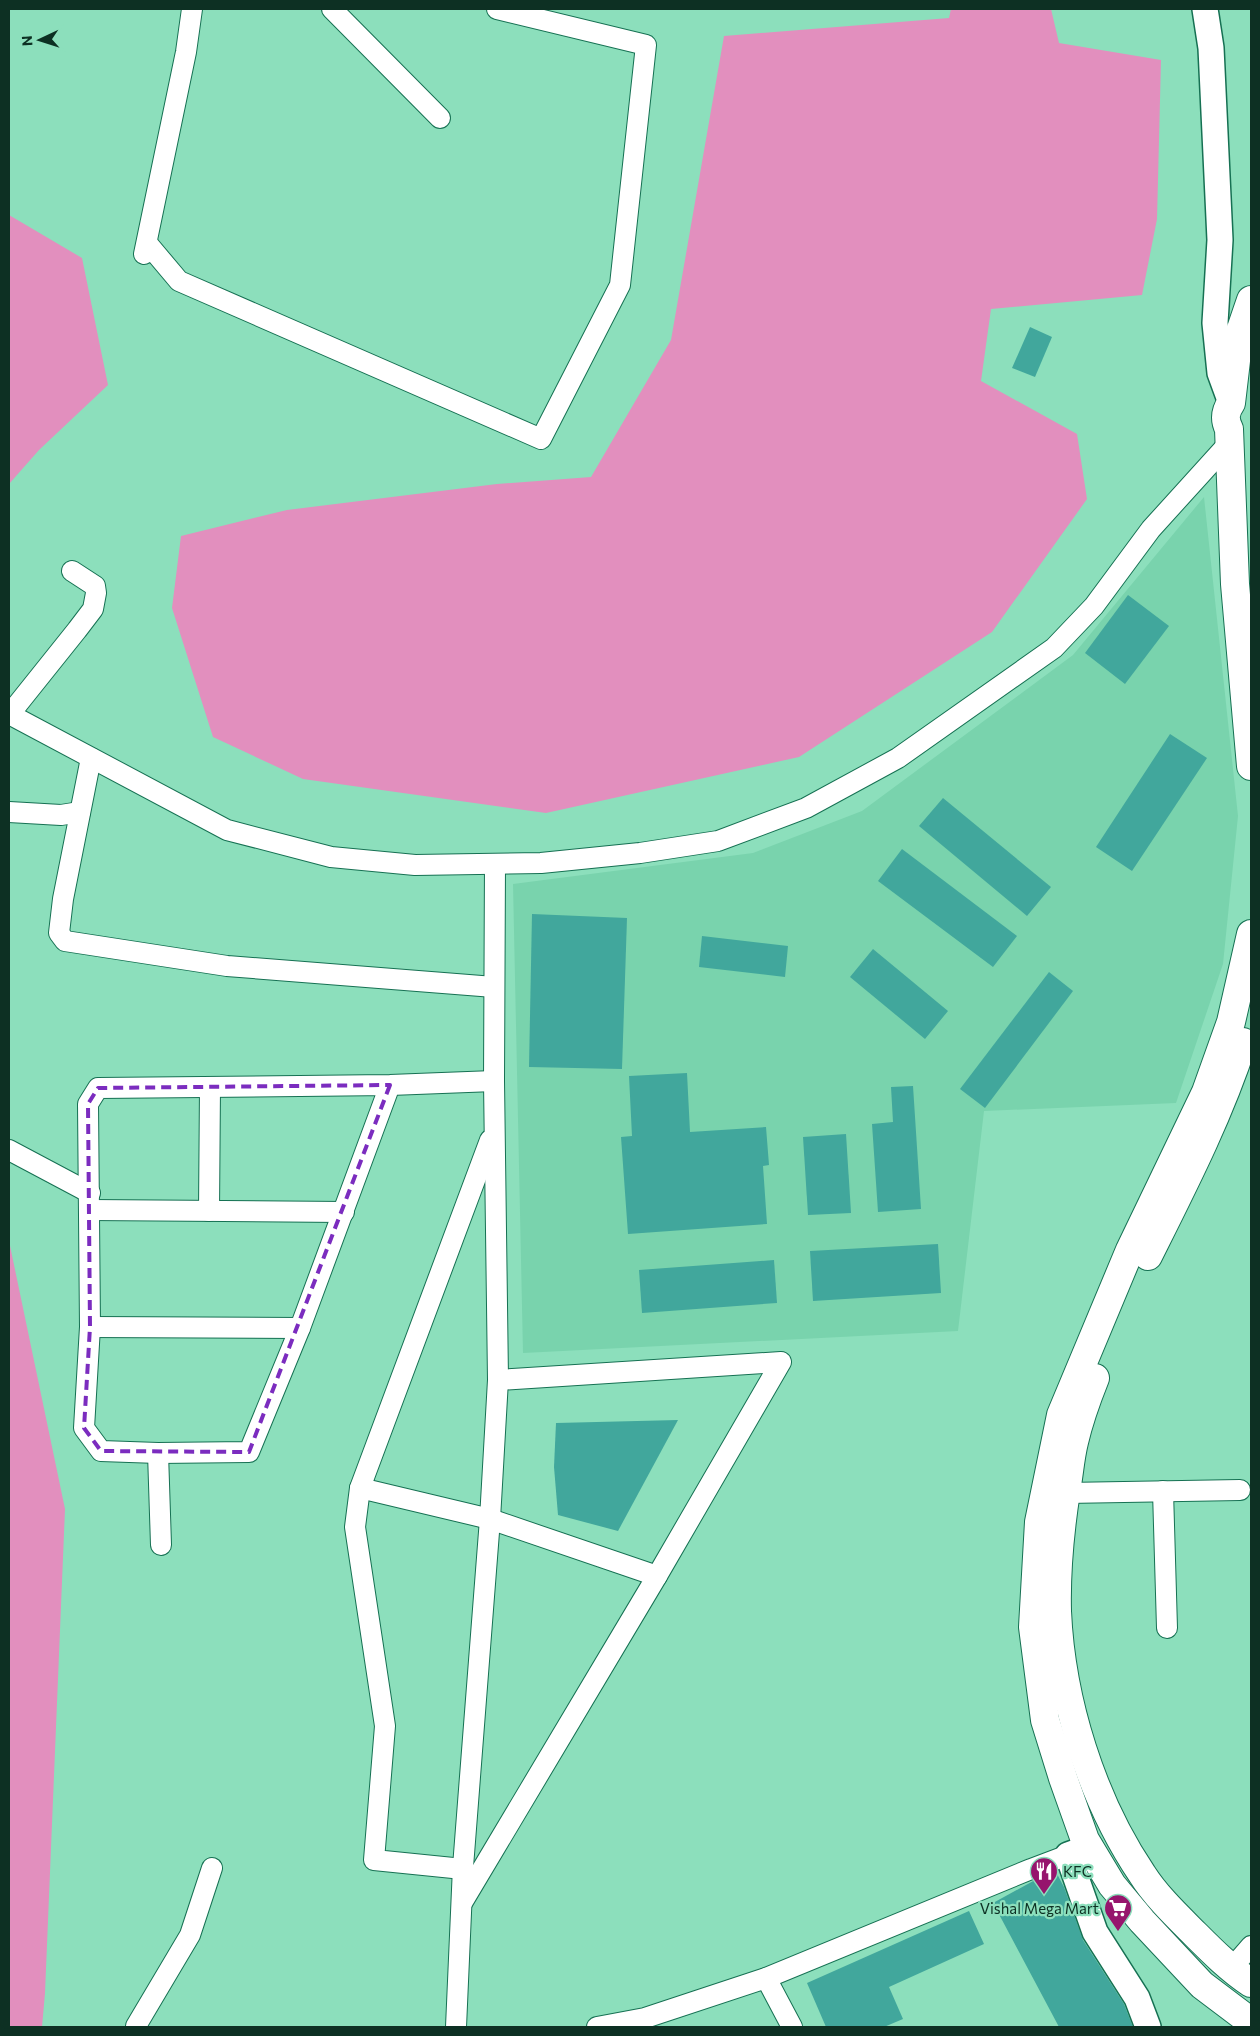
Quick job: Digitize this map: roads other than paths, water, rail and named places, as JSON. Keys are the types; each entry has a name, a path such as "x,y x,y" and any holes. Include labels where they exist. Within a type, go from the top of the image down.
{"highway":[{"path":"1251,300 1239,335 1235,584 1251,766"},
{"path":"1251,934 1231,1022 1206,1092 1130,1250 1060,1416 1039,1522 1033,1627 1045,1720 1063,1778 1079,1851 1202,1985 1251,2022"},
{"path":"1241,1976 1177,1916 1142,1876 1113,1825 1092,1780 1076,1724 1062,1663 1058,1620 1058,1558 1074,1442 1087,1397 1125,1303 1198,1155 1249,1034"}],"street":[{"path":"192,9 186,52 145,250 179,281 541,439 620,285 646,45 547,15 497,9"},
{"path":"332,9 440,118"},
{"path":"72,571 95,586 96,593 93,609 9,714 227,830 331,857 415,865 541,863 640,853 718,841 806,808 898,758 1054,648 1094,606 1151,529 1238,422 1220,373 1215,323 1220,240 1210,48 1205,9"},
{"path":"91,758 63,898 59,933 65,941 227,966 494,987"},
{"path":"9,812 61,815 80,812"},
{"path":"456,2027 463,1869 490,1519 498,1380 494,1128 495,864"},
{"path":"390,1085 300,1328 249,1452 158,1453 101,1451 84,1428 90,1327 88,1104 98,1088 390,1085 494,1081"},
{"path":"209,1211 210,1087"},
{"path":"463,1869 374,1860 385,1726 355,1527 360,1488 494,1128"},
{"path":"9,1150 90,1202 209,1211 344,1212"},
{"path":"90,1327 300,1328"},
{"path":"462,1905 781,1362 498,1380"},
{"path":"158,1453 161,1545"},
{"path":"360,1488 490,1519 657,1576"},
{"path":"1066,1492 1240,1490"},
{"path":"1163,1491 1167,1628"},
{"path":"597,2027 645,2018 766,1978 1079,1851 1095,1932 1137,1998 1148,2027"},
{"path":"139,2027 190,1935 212,1868"},
{"path":"1241,1976 1251,1946"},
{"path":"766,1978 792,2027"}],"place":[{"name":"KFC","path":"1044,1895"},
{"name":"Vishal Mega Mart","path":"1118,1932"}]}
